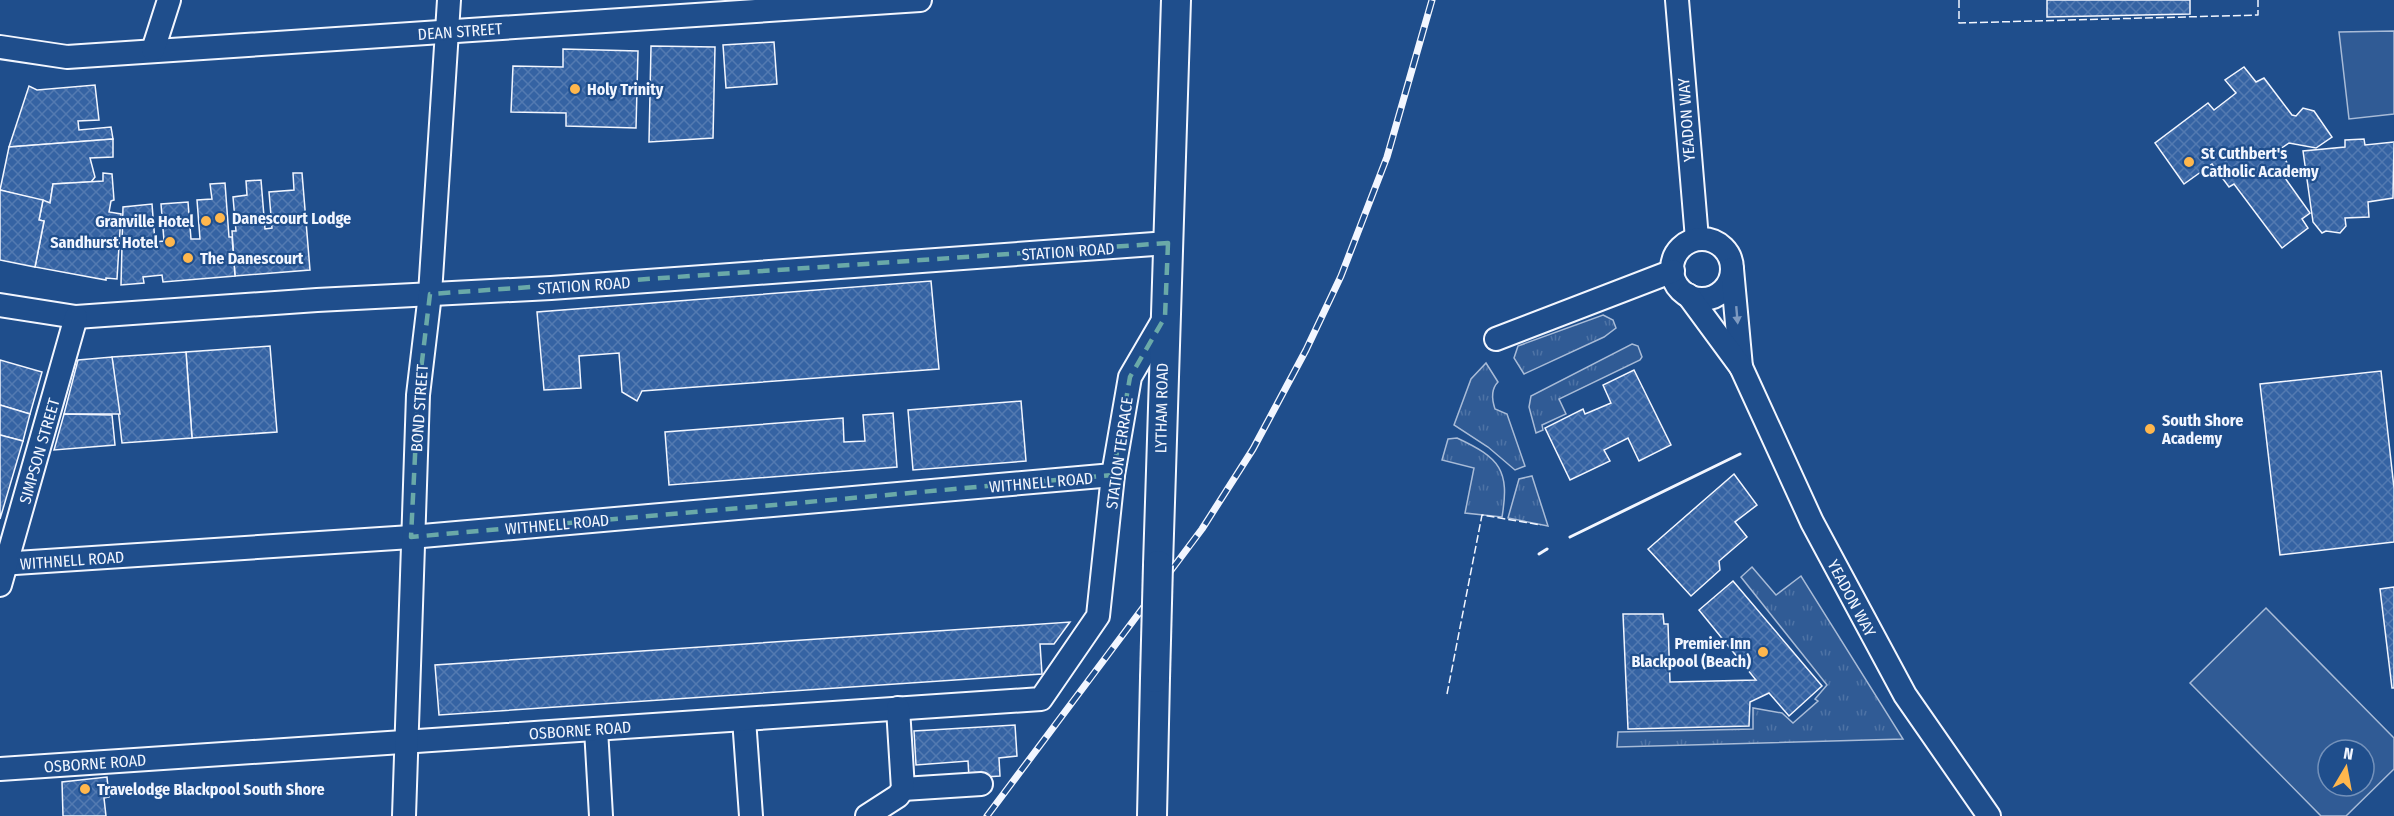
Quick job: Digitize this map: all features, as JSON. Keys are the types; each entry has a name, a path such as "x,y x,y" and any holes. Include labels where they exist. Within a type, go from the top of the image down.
{"main road":[{"name":"LYTHAM ROAD","path":"1152,816 1158,529 1176,0"}],"street":[{"path":"153,50 169,0"},
{"name":"BOND STREET","path":"404,816 411,537 418,395 430,294 450,0"},
{"name":"DEAN STREET","path":"0,47 67,57 448,33 649,9 920,0"},
{"name":"YEADON WAY","path":"1677,0 1697,239"},
{"path":"1697,239 1707,239 1723,247 1732,264 1732,273 1723,290 1706,298 1688,295 1680,289 1673,271 1676,254 1689,242 1697,239"},
{"name":"STATION ROAD","path":"3,307 76,317 1168,243"},
{"name":"YEADON WAY","path":"1732,264 1741,366"},
{"path":"1496,339 1673,271"},
{"name":"YEADON WAY","path":"1688,295 1741,366 1812,522 1905,695 1989,816"},
{"name":"SIMPSON STREET","path":"2,571 76,317"},
{"name":"STATION TERRACE","path":"1102,597 1113,476 1130,377 1165,317"},
{"name":"WITHNELL ROAD","path":"2,571 1113,476"},
{"name":"OSBORNE ROAD","path":"0,769 1041,699 1098,616 1102,597"},
{"path":"867,816 878,806 898,796 903,789 898,708"},
{"path":"744,719 751,816"},
{"path":"596,729 601,816"},
{"path":"903,789 981,784"}],"highlighted area":[{"path":"1168,243 1165,317 1130,377 1113,475 411,537 418,395 430,294"}],"green space":[{"path":"2394,31 2394,114 2349,119 2339,32"},
{"path":"1603,315 1613,320 1616,328 1604,337 1524,374 1514,358 1518,346"},
{"path":"1632,344 1638,346 1642,357 1640,360 1559,399 1566,414 1542,425 1543,430 1536,433 1529,407 1531,396"},
{"path":"1486,363 1498,382 1493,395 1495,409 1507,414 1525,466 1515,470 1488,447 1454,425 1471,379"},
{"path":"1457,438 1483,452 1499,467 1504,488 1502,517 1465,513 1474,468 1442,460 1448,439"},
{"path":"1532,476 1548,526 1508,518 1519,479"},
{"path":"1752,567 1776,595 1801,576 1903,739 1617,747 1618,732 1753,729 1753,708 1782,713 1793,723 1818,701 1815,699 1827,685 1741,577"},
{"path":"2266,608 2394,738 2394,769 2376,787 2376,738 2316,738 2316,798 2364,798 2346,816 2321,816 2190,683"}],"building":[{"path":"2047,0 2190,0 2190,14 2047,17"},
{"path":"774,42 777,84 726,88 723,45"},
{"path":"651,46 715,47 713,138 649,142"},
{"name":"Holy Trinity","path":"563,49 638,51 636,128 566,126 566,113 511,112 513,66 563,67"},
{"path":"2244,67 2256,82 2264,78 2292,115 2296,116 2303,108 2314,111 2332,137 2316,148 2289,143 2279,150 2288,164 2280,171 2310,213 2302,219 2308,228 2282,248 2234,184 2229,187 2212,164 2184,184 2155,143 2208,103 2214,110 2236,93 2225,80"},
{"path":"95,85 99,120 78,121 79,130 111,127 113,139 9,147 29,86 37,90"},
{"path":"113,139 113,157 90,158 95,177 91,182 53,184 50,203 0,190 9,147"},
{"path":"2364,139 2365,145 2394,142 2393,198 2368,202 2369,217 2345,218 2346,226 2340,233 2326,231 2322,233 2313,222 2303,151 2345,147 2345,140"},
{"path":"103,173 112,174 114,200 111,201 109,212 121,214 117,279 106,278 106,280 35,267 44,221 39,220 43,200 50,203 53,184 103,181"},
{"path":"293,173 302,173 310,270 235,276 232,231 236,231 233,197 247,195 246,181 261,180 265,229 272,228 269,192 294,190"},
{"path":"225,183 235,276 163,282 162,275 143,277 144,283 121,285 123,207 152,204 155,242 164,241 161,204 188,202 191,239 200,239 197,200 212,199 210,184"},
{"path":"0,190 43,200 39,220 44,221 35,267 0,260"},
{"path":"931,281 939,369 642,391 637,401 622,392 619,353 579,356 581,388 544,390 537,312"},
{"path":"270,346 277,432 192,438 186,352"},
{"path":"186,352 192,438 122,443 112,357"},
{"path":"112,357 120,414 64,414 78,360"},
{"path":"0,360 42,372 30,414 0,405"},
{"path":"1634,370 1671,445 1639,461 1628,438 1604,450 1610,461 1570,480 1545,428 1583,409 1585,414 1611,403 1603,385"},
{"path":"2381,371 2394,488 2394,542 2280,555 2260,384"},
{"path":"1021,401 1026,461 913,470 908,410"},
{"path":"0,405 30,414 23,441 0,435"},
{"path":"893,413 897,467 669,485 665,432 843,418 844,442 865,441 863,415"},
{"path":"64,414 112,415 115,445 54,450"},
{"path":"0,435 23,441 0,519"},
{"path":"1734,474 1757,505 1735,522 1747,537 1719,561 1720,570 1691,596 1648,549"},
{"name":"Premier Inn Blackpool (Beach)","path":"1733,581 1822,686 1789,716 1769,693 1750,702 1749,726 1628,729 1623,614 1663,614 1664,624 1668,624 1670,682 1756,680 1699,610"},
{"path":"2394,587 2394,688 2392,688 2380,589"},
{"path":"1070,622 1054,644 1040,644 1042,674 439,715 435,665"},
{"path":"1015,725 1017,756 999,758 1000,776 969,778 968,761 916,765 914,731"},
{"name":"Travelodge Blackpool South Shore","path":"107,777 109,797 104,798 106,816 63,816 62,782"}],"railway":[{"path":"987,816 1202,529 1253,449 1306,350 1341,276 1387,157 1432,0"}],"fence":[{"path":"1959,0 1959,23 2258,15 2258,0"},
{"path":"1447,694 1482,515 1541,525"}],"wall":[{"path":"1570,537 1740,454"},
{"path":"1539,554 1547,549"}],"place":[{"name":"Holy Trinity","path":"575,89"},
{"name":"St Cuthbert's Catholic Academy","path":"2189,162"},
{"name":"Danescourt Lodge","path":"220,218"},
{"name":"Granville Hotel","path":"206,221"},
{"name":"Sandhurst Hotel","path":"170,242"},
{"name":"The Danescourt","path":"188,258"},
{"name":"South Shore Academy","path":"2150,429"},
{"name":"Premier Inn Blackpool (Beach)","path":"1763,652"},
{"name":"Travelodge Blackpool South Shore","path":"85,789"}]}
